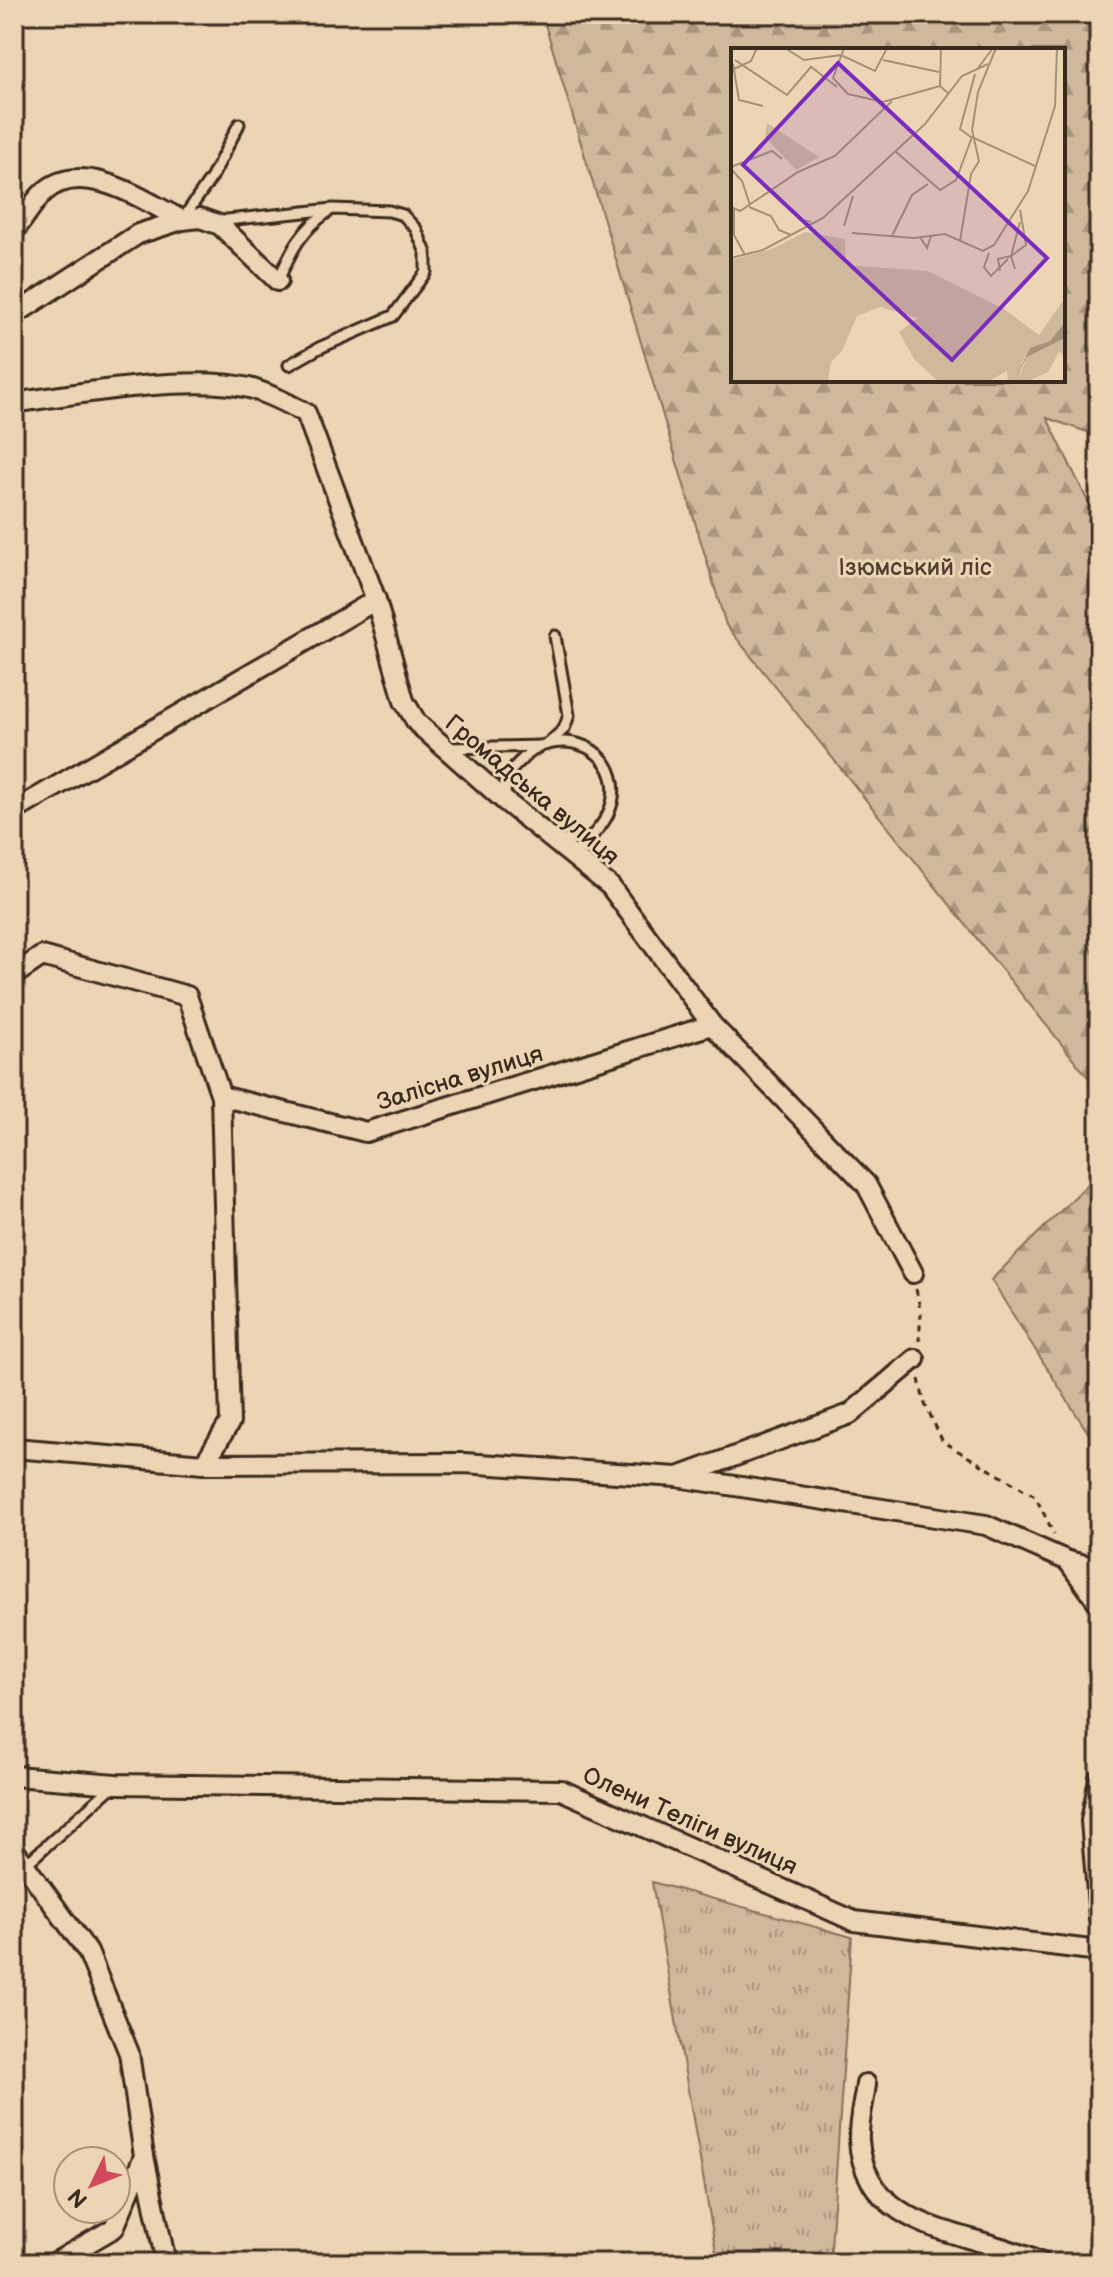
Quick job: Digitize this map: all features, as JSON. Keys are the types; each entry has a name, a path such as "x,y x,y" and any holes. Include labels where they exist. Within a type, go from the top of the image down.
{"street":[{"path":"14,231 43,193 70,177 93,180 182,220"},
{"path":"14,315 138,234 182,220 200,218 220,225 278,281"},
{"name":"Громадська вулиця","path":"14,403 98,391 214,384 250,388 306,413 376,600 404,701 417,723 550,840 610,886 712,1025 866,1184 913,1273"},
{"path":"14,811 376,600"},
{"path":"14,975 42,956 187,996 221,1096 230,1422 204,1464"},
{"name":"Залісна вулиця","path":"221,1096 366,1132 712,1025"},
{"path":"677,1477 850,1414 915,1359"},
{"path":"14,1448 204,1464 464,1463 677,1477 986,1525 1068,1561 1099,1568"},
{"path":"1068,1561 1099,1604"},
{"name":"Олени Теліги вулиця","path":"14,1776 116,1784 561,1790 854,1921 1099,1951"},
{"path":"1099,1779 1091,1821 1099,1917"},
{"path":"19,1858 88,1952 129,2053 144,2156 166,2263"},
{"path":"866,2084 859,2140 869,2184 927,2228 1041,2263"},
{"path":"57,2262 114,2228 144,2156"}],"lane":[{"path":"182,220 212,177 239,124"},
{"path":"278,281 295,242 309,224 333,209"},
{"path":"220,225 227,220 333,209 403,215 416,229 426,253 426,272 393,316 289,365"},
{"path":"505,801 508,774 564,729 569,715 555,636"},
{"path":"443,748 569,742 599,755 612,770 608,813 589,838 578,862"},
{"path":"550,840 589,838"},
{"path":"578,862 589,838"},
{"path":"19,1858 116,1784"}],"path":[{"path":"14,165 43,193"},
{"path":"913,1273 921,1313 915,1359 924,1402 943,1442 1035,1496 1055,1535"}],"green space":[{"name":"Ізюмський ліс","path":"542,14 1099,14 1099,436 1047,418 1099,524 1099,1091 726,625"},
{"path":"1099,1173 1099,1450 991,1280"},
{"path":"652,1882 852,1937 830,2263 718,2263"}]}
